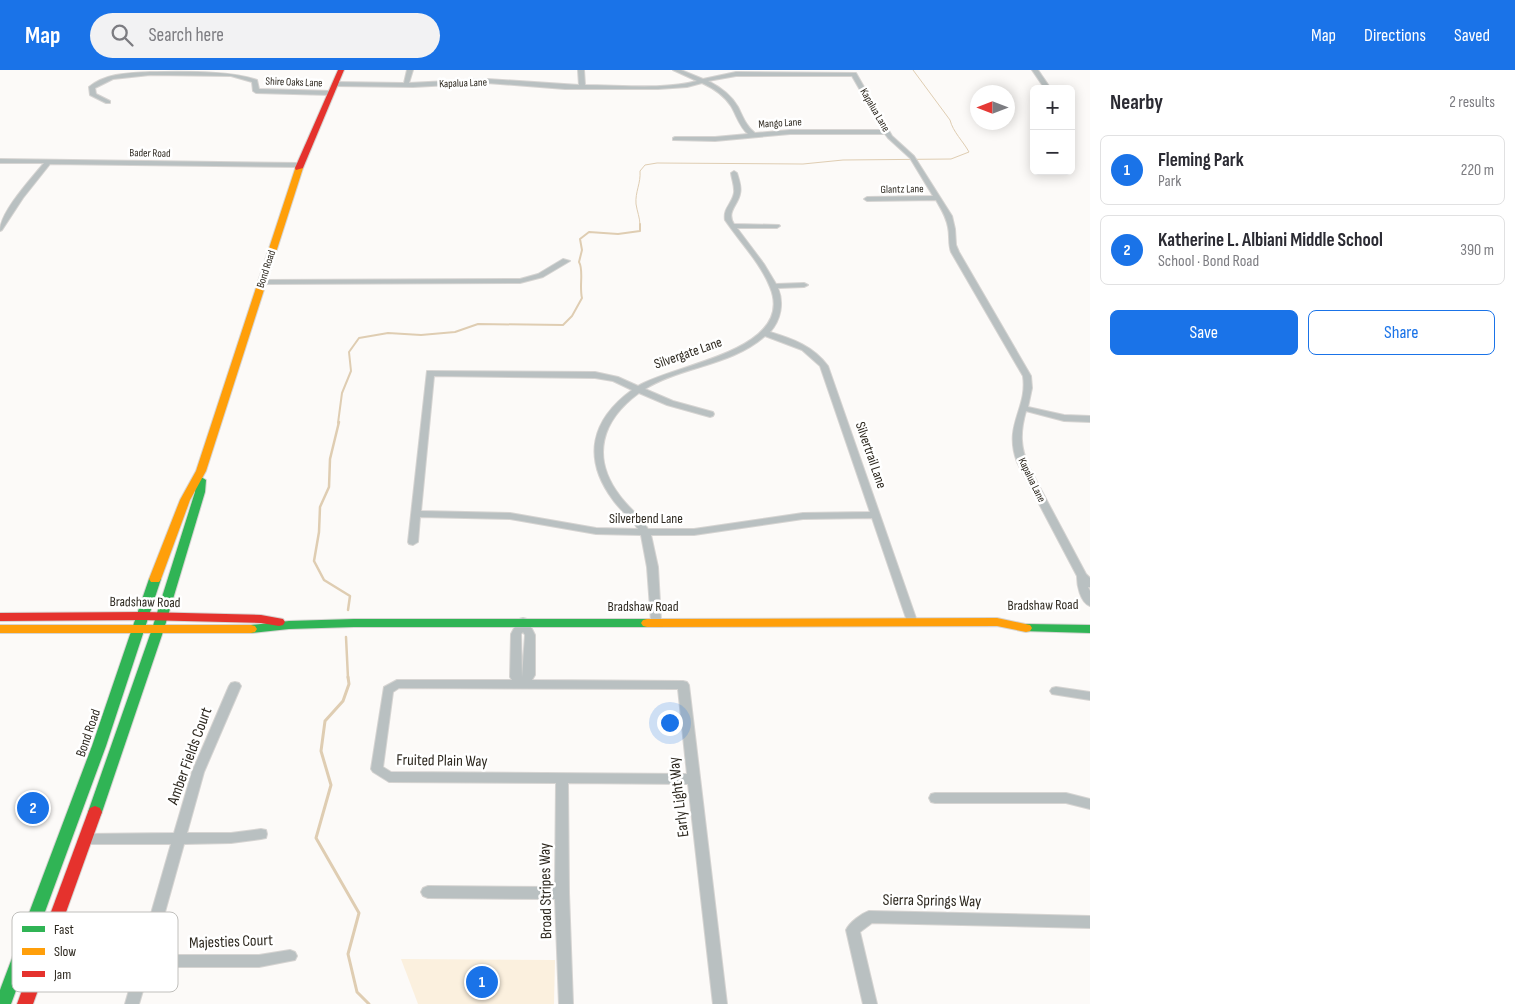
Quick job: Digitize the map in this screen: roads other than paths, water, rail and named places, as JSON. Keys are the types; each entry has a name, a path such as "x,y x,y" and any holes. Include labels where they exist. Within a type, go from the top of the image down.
{"main road":[{"name":"Bond Road","path":"38,912 87,782 168,542 181,510 201,472 300,165 342,70"},
{"name":"Bond Road","path":"59,912 162,617 200,492 201,472"},
{"path":"181,510 187,516 180,538 181,554"},
{"name":"Bradshaw Road","path":"0,617 143,616 261,619 289,624"},
{"name":"Bradshaw Road","path":"997,622 1010,619 1090,620"},
{"name":"Bradshaw Road","path":"0,629 258,629 289,624 656,621 997,622 1023,628 1090,629"},
{"name":"Bond Road","path":"3,1004 12,980"},
{"name":"Bond Road","path":"25,1004 29,992"}],"street":[{"path":"406,85 410,70"},
{"path":"581,70 582,87"},
{"path":"676,70 716,88 728,98 742,124 753,135"},
{"path":"1035,70 1045,85"},
{"name":"Shire Oaks Lane","path":"108,102 93,95 92,87 105,79 136,72 237,74 255,81 256,91 282,96 332,92"},
{"name":"Kapalua Lane","path":"332,92 369,85 487,82 582,87 668,87 726,75 777,72 854,74 887,132 914,160 952,222 952,245 955,252 1027,376 1028,392 1016,438 1019,454 1024,467 1086,580 1082,585 1090,602"},
{"name":"Mango Lane","path":"675,139 715,139 790,132 887,132"},
{"name":"Bader Road","path":"0,161 300,165"},
{"path":"0,229 20,197 48,162"},
{"path":"734,173 737,194 727,211 728,220 732,226 777,226"},
{"name":"Glantz Lane","path":"867,199 937,198"},
{"name":"Silvergate Lane","path":"656,621 650,547 645,532 608,485 599,462 599,449 603,428 622,401 639,388 664,376 733,354 751,344 771,325 777,311 774,286 732,226"},
{"path":"262,282 520,281 534,280 566,261"},
{"path":"774,286 804,285"},
{"name":"Silvertrail Lane","path":"764,333 806,348 824,366 912,621"},
{"path":"413,542 430,374 585,374 616,379 670,403 710,414"},
{"path":"1023,408 1064,418 1090,419"},
{"name":"Silverbend Lane","path":"416,514 510,516 596,531 645,532 707,530 796,516 876,515"},
{"path":"523,622 516,634 516,677 523,685"},
{"name":"Fruited Plain Way","path":"523,685 397,684 388,690 377,769 389,777 694,779"},
{"name":"Early Light Way","path":"523,685 683,685 720,1004"},
{"name":"Amber Fields Court","path":"158,912 198,772 234,686"},
{"path":"1056,691 1090,696"},
{"name":"Broad Stripes Way","path":"562,778 562,893 566,1004"},
{"path":"935,798 1066,798 1090,804"},
{"path":"86,839 231,838 261,834"},
{"path":"428,892 562,893"},
{"name":"Sierra Springs Way","path":"870,1004 853,930 869,917 1090,922"},
{"name":"Majesties Court","path":"178,961 259,961 290,956"}],"waterway":[{"path":"338,423 342,393 351,371 349,352 359,338 388,333 421,335 455,332 478,324 563,325 572,316 582,298 579,262 582,250 580,239 589,232 618,234 640,231 636,200 640,171 645,165 657,163 803,164 843,160 951,159 969,152 950,120 913,70"},
{"path":"339,422 330,459 329,487 320,507 319,532 314,561 324,580 350,596 348,610"},
{"path":"346,637 348,678"},
{"path":"348,677 349,684 343,701 325,721 321,751 331,785 316,838 359,913 348,954 357,992 369,1004"}],"place":[{"name":"Katherine L. Albiani Middle School","path":"33,808"},
{"name":"Fleming Park","path":"482,982"}]}
